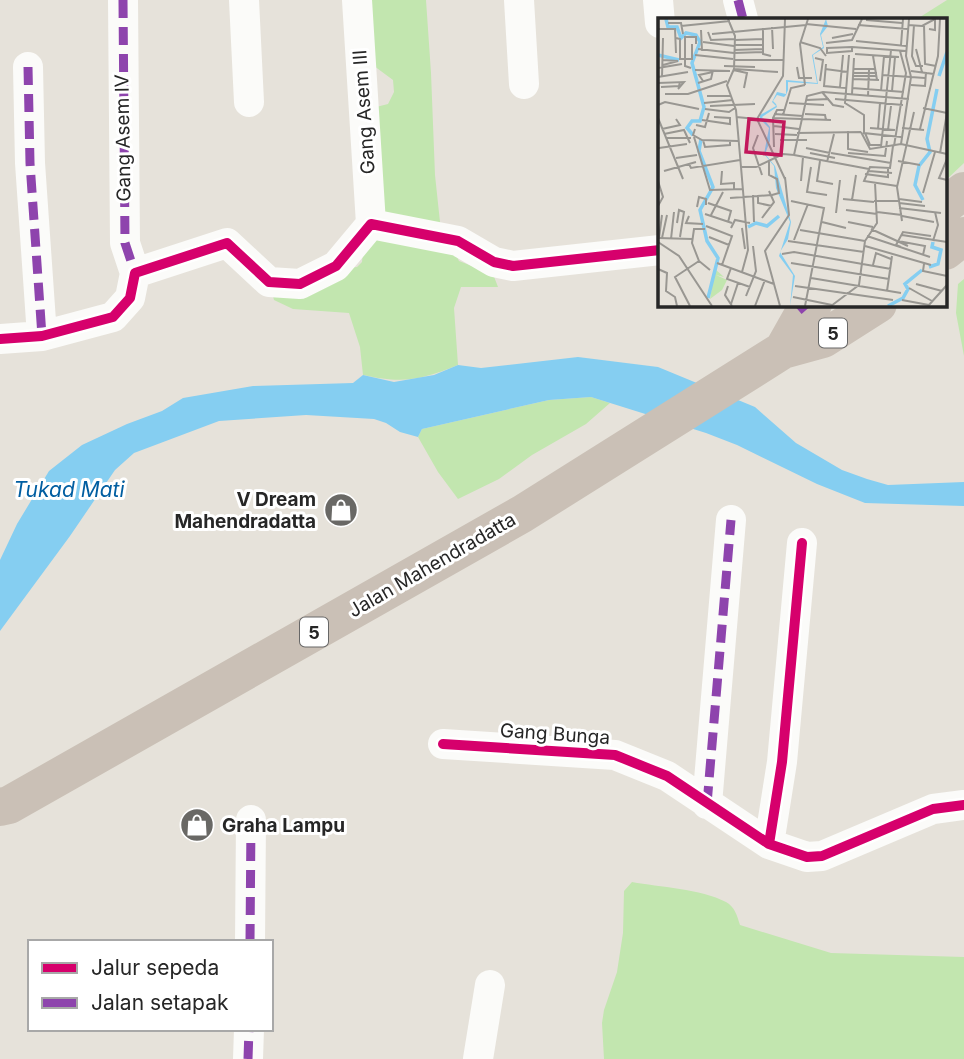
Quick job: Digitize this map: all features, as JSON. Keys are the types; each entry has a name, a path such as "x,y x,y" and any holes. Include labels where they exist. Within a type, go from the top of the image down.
{"highway":[{"path":"946,204 964,191"},
{"path":"946,250 964,236"},
{"name":"Jalan Mahendradatta","path":"0,807 9,805 522,514 772,357 823,339 875,306"},
{"name":"Jalan Mahendradatta","path":"772,357 806,307"}],"street":[{"name":"Gang Asem IV","path":"123,0 121,46 125,243 135,273"},
{"path":"244,0 249,102"},
{"name":"Gang Asem III","path":"357,0 371,224"},
{"path":"519,0 524,84"},
{"path":"658,0 660,18"},
{"path":"738,0 743,18"},
{"path":"28,66 30,163 42,336"},
{"path":"0,339 42,336 113,317 130,298 135,273 227,243 268,282 300,284 336,266 371,224 458,241 494,262 513,266 658,250"},
{"path":"707,804 732,520"},
{"path":"769,844 782,762 802,543"},
{"name":"Gang Bunga","path":"443,744 615,755 667,776 769,844 807,857 822,856 933,809 964,805"},
{"path":"250,940 251,820"},
{"path":"478,1059 490,985"},
{"path":"248,1059 250,1031"}],"green space":[{"path":"366,0 426,0 440,222 459,261 493,274 498,287 461,287 454,308 458,365 411,379 363,375 360,347 349,313 293,309 274,300 269,282 319,271 357,267 362,262 376,107 388,104 394,92 393,80 370,63"},
{"path":"947,0 964,0 964,163 946,180 946,18 919,18"},
{"path":"964,279 964,356 956,313 958,284"},
{"path":"591,397 610,403 586,424 532,455 499,479 458,499 438,472 418,437 422,429 549,400"},
{"path":"632,882 692,891 716,898 732,906 740,925 831,953 964,957 964,1059 604,1059 604,1010 617,972 623,933 624,891"}],"water":[{"name":"Tukad Mati","path":"578,357 658,367 755,407 796,443 842,470 867,479 888,485 964,482 964,506 865,503 706,433 591,397 549,400 422,429 418,437 400,432 374,419 306,415 219,421 134,453 115,470 0,631 0,560 17,524 49,471 82,445 162,411 183,398 253,386 353,383 363,375 394,382 434,375 458,365 481,368"}],"marked path":[{"path":"123,0 125,243 135,273"},
{"path":"738,0 743,18"},
{"path":"28,67 30,163 42,336"},
{"path":"801,306 805,311"},
{"path":"707,804 731,520"},
{"path":"250,940 251,820"},
{"path":"248,1059 249,1031"}],"cycle path":[{"path":"0,339 42,336 113,317 130,298 135,273 227,243 269,282 300,284 336,266 371,224 458,241 494,262 513,266 658,250"},
{"path":"769,844 782,762 802,543"},
{"path":"443,744 615,755 667,776 769,844 807,857 822,856 933,809 964,805"}],"place":[{"name":"V Dream Mahendradatta","path":"341,510"},
{"name":"Graha Lampu","path":"197,825"}]}
